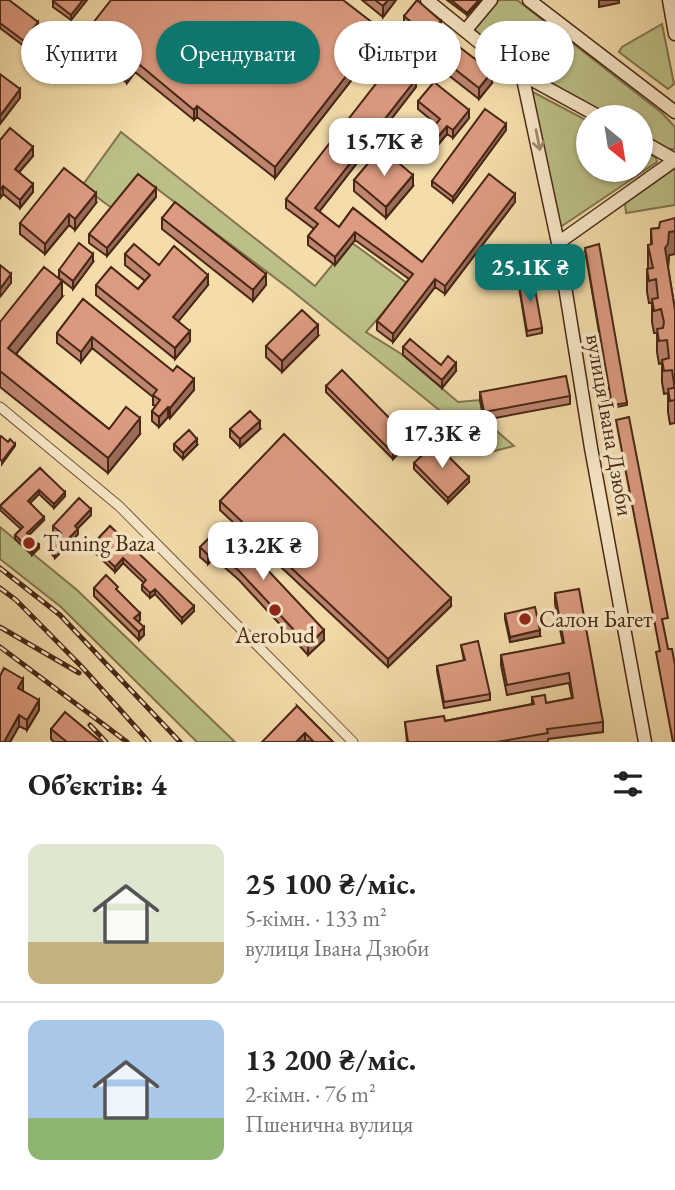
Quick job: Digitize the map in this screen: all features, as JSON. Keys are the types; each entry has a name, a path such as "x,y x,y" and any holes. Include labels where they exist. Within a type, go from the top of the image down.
{"main road":[{"path":"427,0 475,38"},
{"path":"465,31 491,0"},
{"path":"529,0 675,112"},
{"path":"669,0 675,34"},
{"name":"вулиця Івана Дзюби","path":"525,84 558,243 591,448 645,742"},
{"path":"541,84 579,105"},
{"path":"558,243 675,160 653,147"}],"street":[{"path":"0,407 118,506 353,742"}],"green space":[{"path":"499,0 517,0 544,21 481,21"},
{"path":"662,24 674,84 668,89 619,52 622,47"},
{"path":"574,44 652,105 585,105 547,84 574,84"},
{"path":"531,91 576,115 576,182 627,182 562,226 558,225"},
{"path":"653,106 675,127 675,149 665,149 653,142"},
{"path":"121,132 315,286 351,242 408,284 366,332 403,355 458,402 480,400 484,420 514,446 491,452 291,290 140,176 113,209 82,186"},
{"path":"675,165 675,205 626,213 625,203 629,197"},
{"path":"0,527 77,590 235,742 197,742 61,607 0,559"}],"building":[{"path":"0,0 9,0 37,21 21,21 21,39 0,23"},
{"path":"54,0 83,0 71,15"},
{"path":"111,0 343,0 370,21 334,21 334,84 340,84 275,167 197,106 194,110 163,84 320,84 320,21 156,21 156,78 142,67 142,21 95,21"},
{"path":"375,0 388,0 383,6"},
{"path":"417,0 441,21 410,21 404,16"},
{"path":"451,0 479,0 467,13"},
{"path":"461,48 475,59 475,84 482,84 479,88 461,74"},
{"path":"0,74 20,89 0,116"},
{"path":"376,84 412,84 315,208 339,227 353,208 422,262 489,174 515,194 445,286 435,279 393,334 377,321 413,274 355,232 335,257 308,236 318,224 286,199"},
{"path":"432,84 436,84 469,110 453,130 447,126 432,144 425,138 440,119 418,101"},
{"path":"485,109 506,124 453,197 432,181"},
{"path":"10,128 33,147 15,169 33,184 20,200 3,186 0,190 0,140"},
{"path":"381,148 413,175 386,207 354,180"},
{"path":"64,168 96,193 75,219 69,214 45,244 20,223"},
{"path":"138,174 156,188 107,248 89,234"},
{"path":"175,202 266,274 253,290 162,218"},
{"path":"675,218 675,231 669,232 665,248 675,310 675,400 670,401 668,389 674,388 672,370 664,371 662,360 669,358 667,340 659,341 657,329 663,328 664,322 661,309 654,311 652,299 658,298 656,279 649,281 647,269 653,268 648,245 652,244 651,229 659,228 660,222"},
{"path":"79,243 93,254 73,281 59,270"},
{"path":"134,244 159,265 174,246 208,275 173,317 190,331 175,348 96,285 111,267 138,289 150,275 125,254"},
{"path":"599,244 627,403 612,405 585,248"},
{"path":"0,265 11,274 0,289"},
{"path":"44,267 62,281 8,348 109,429 126,407 140,418 108,458 0,371 0,322"},
{"path":"533,278 542,328 527,331 518,280"},
{"path":"83,299 173,371 177,366 194,379 159,417 152,411 160,400 153,395 157,390 92,337 81,352 57,333"},
{"path":"302,310 318,325 282,361 266,346"},
{"path":"410,339 441,365 448,356 456,363 442,380 403,347"},
{"path":"342,370 409,438 393,453 326,386"},
{"path":"566,376 570,396 484,412 480,392"},
{"path":"608,401 609,408 601,410 600,403"},
{"path":"250,411 260,421 240,439 230,429"},
{"path":"629,417 668,618 662,619 668,649 672,649 675,665 675,742 656,652 660,651 616,420"},
{"path":"189,430 197,439 183,453 174,444"},
{"path":"284,434 451,598 388,659 220,501"},
{"path":"1,436 15,444 2,461 0,460"},
{"path":"435,443 469,477 448,498 414,463"},
{"path":"40,468 65,492 54,504 39,490 28,501 44,517 27,533 39,545 32,552 15,535 23,527 0,506"},
{"path":"79,498 91,509 75,526 78,529 55,552 49,546 61,533 53,526"},
{"path":"224,523 324,630 308,645 239,571 214,549 208,555 200,547"},
{"path":"110,526 194,606 182,618 155,589 150,593 142,585 146,580 123,558 115,567 92,545"},
{"path":"106,575 140,613 134,618 144,627 139,632 94,588"},
{"path":"579,589 603,722 547,729 548,733 497,742 408,742 405,722 444,716 445,721 534,704 532,697 545,695 546,703 573,698 569,673 507,685 501,655 564,643 555,593"},
{"path":"535,607 540,630 510,637 505,614"},
{"path":"478,641 490,694 444,702 437,666 465,660 461,645"},
{"path":"4,668 23,679 18,688 39,700 27,720 19,715 4,742 0,742 0,676"},
{"path":"297,706 333,742 314,742 305,733 296,742 262,742"},
{"path":"65,712 101,742 67,742 51,729"}],"railway":[{"path":"0,568 60,615 180,742"},
{"path":"0,588 16,600 82,667 149,742"},
{"path":"0,627 79,673"},
{"path":"0,647 127,742"},
{"path":"90,725 106,742"}],"place":[{"name":"Tuning Baza","path":"29,543"},
{"name":"Aerobud","path":"275,610"},
{"name":"Салон Багет","path":"525,619"}]}
